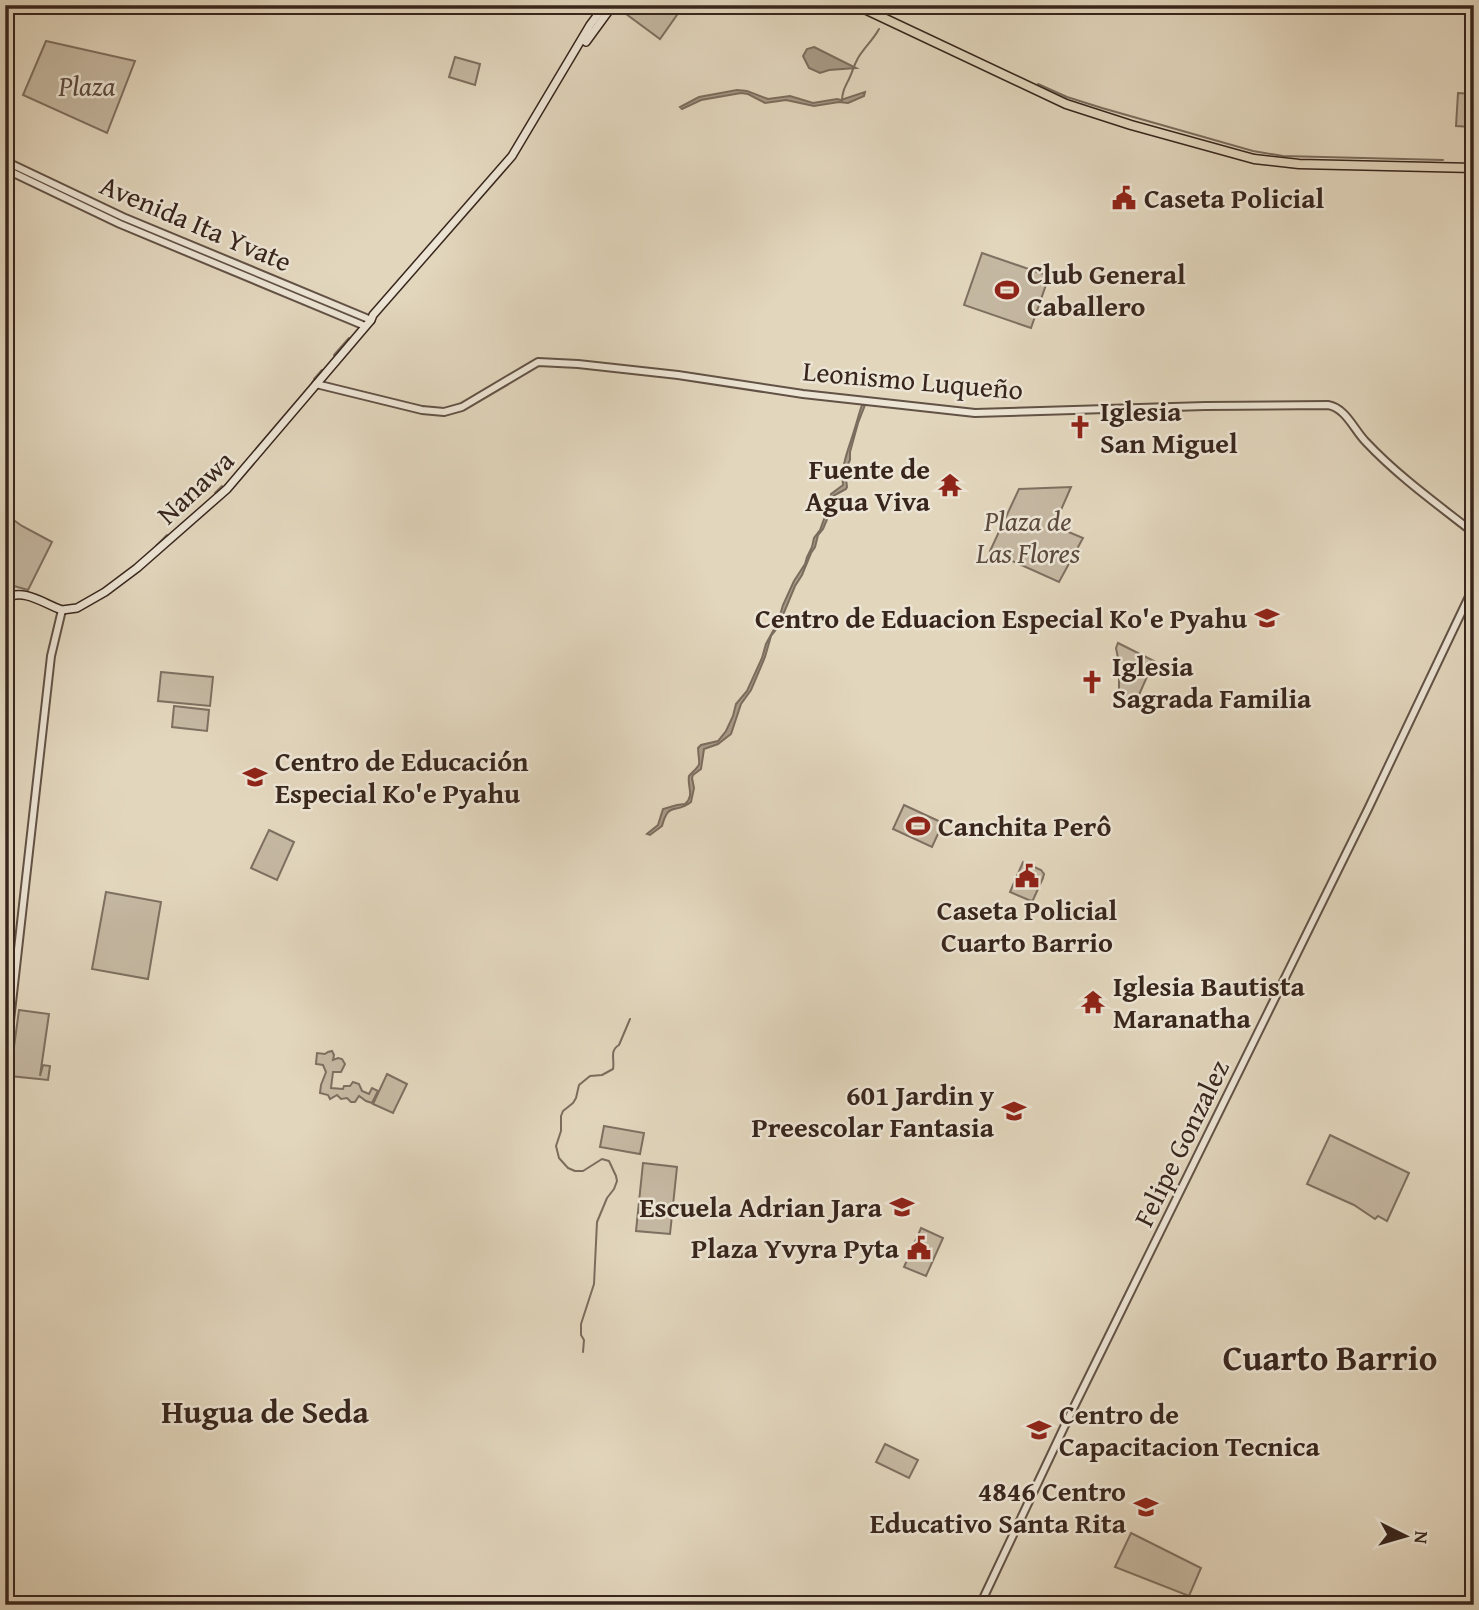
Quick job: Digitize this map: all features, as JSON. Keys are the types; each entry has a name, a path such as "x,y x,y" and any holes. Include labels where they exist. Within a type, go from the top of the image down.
{"main road":[{"name":"Nanawa","path":"62,610 77,608 105,592 137,568 220,495 255,457 381,306 512,156 590,25 606,5"},
{"name":"Nanawa","path":"369,322 516,157 592,32 612,5"},
{"path":"856,5 1066,104 1254,159 1299,164 1474,168"},
{"path":"5,597 22,594 62,610"}],"street":[{"name":"Avenida Ita Yvate","path":"5,162 205,255"},
{"name":"Avenida Ita Yvate","path":"5,169 120,224 205,255 369,322"},
{"name":"Leonismo Luqueño","path":"316,384 422,410 444,412 462,407 538,362 678,375 803,394 975,413 1328,405 1339,409 1375,451 1474,533"},
{"name":"Felipe Gonzalez","path":"980,1605 1474,586"},
{"path":"5,1065 51,656 62,610"}],"green space":[{"path":"626,5 684,5 660,39 622,11"},
{"name":"Plaza","path":"46,41 135,61 107,133 23,95"},
{"path":"455,57 480,64 475,85 449,77"},
{"path":"1458,93 1473,94 1471,127 1456,126"},
{"name":"Club General Caballero","path":"982,253 1049,276 1031,328 964,305"},
{"name":"Plaza de Las Flores","path":"1071,487 1054,526 1083,538 1059,582 990,551 1019,489"},
{"path":"5,514 52,542 28,590 14,586 5,579"},
{"path":"1118,643 1154,661 1134,706 1119,698"},
{"path":"161,672 213,677 210,706 158,701"},
{"path":"174,706 209,710 207,731 172,727"},
{"name":"Canchita Perô","path":"904,805 943,823 932,847 893,829"},
{"path":"269,830 294,842 277,880 251,868"},
{"path":"1023,862 1044,874 1031,901 1010,892"},
{"path":"106,892 161,902 148,979 92,969"},
{"path":"19,1010 49,1014 40,1076 43,1065 50,1066 48,1080 10,1076"},
{"path":"332,1051 333,1060 342,1059 345,1064 341,1072 333,1072 331,1088 343,1089 353,1082 369,1094 372,1088 378,1091 372,1103 359,1096 355,1102 351,1102 337,1095 330,1099 328,1095 320,1093 326,1072 323,1065 316,1064 317,1053"},
{"path":"387,1074 407,1084 393,1113 373,1104"},
{"path":"604,1126 644,1133 640,1154 600,1147"},
{"path":"1330,1135 1409,1173 1387,1221 1378,1216 1375,1219 1354,1205 1307,1184"},
{"path":"643,1163 677,1167 670,1234 636,1231"},
{"path":"921,1228 943,1238 926,1276 904,1267"},
{"path":"885,1444 918,1460 909,1478 876,1462"},
{"path":"1131,1533 1201,1568 1189,1596 1115,1567"}],"shaded area":[{"path":"814,47 856,68 820,73 809,68 803,56 807,49"},
{"path":"737,90 768,99 790,96 813,103 841,100 865,92 864,96 848,103 814,106 786,100 765,103 741,93 701,100 682,109 680,107 699,97"},
{"path":"862,405 865,405 845,470 847,487 833,496 831,510 823,529 778,627 771,636 765,657 751,690 741,704 731,734 718,744 704,749 701,769 692,778 694,788 691,802 670,810 662,826 650,835 647,834 658,825 663,809 688,801 689,776 699,764 698,748 718,741 726,731 736,704 747,691 783,605 820,530 831,494 843,485 846,458"}],"waterway":[{"path":"842,101 856,61 879,29"},
{"path":"1038,84 1102,108 1253,151 1283,156 1443,160"},
{"path":"334,355 349,338"},
{"path":"314,379 322,370"},
{"path":"215,493 222,486"},
{"path":"156,546 167,535"},
{"path":"583,1352 581,1324 594,1284 597,1222 617,1181 609,1161 602,1159 583,1171 575,1171 559,1158 556,1146 563,1111 573,1103 579,1085 590,1076 602,1075 613,1069 614,1050 619,1045 630,1019"}],"place":[{"name":"Caseta Policial","path":"1124,198"},
{"name":"Club General Caballero","path":"1007,290"},
{"name":"Iglesia San Miguel","path":"1080,427"},
{"name":"Fuente de Agua Viva","path":"950,485"},
{"name":"Centro de Eduacion Especial Ko'e Pyahu","path":"1267,618"},
{"name":"Iglesia Sagrada Familia","path":"1092,682"},
{"name":"Centro de Educación Especial Ko'e Pyahu","path":"255,777"},
{"name":"Canchita Perô","path":"918,826"},
{"name":"Caseta Policial Cuarto Barrio","path":"1027,876"},
{"name":"Iglesia Bautista Maranatha","path":"1093,1002"},
{"name":"601 Jardin y Preescolar Fantasia","path":"1014,1111"},
{"name":"Escuela Adrian Jara","path":"902,1207"},
{"name":"Plaza Yvyra Pyta","path":"919,1248"},
{"name":"Centro de Capacitacion Tecnica","path":"1039,1430"},
{"name":"4846 Centro Educativo Santa Rita","path":"1146,1507"}],"district":[{"name":"Cuarto Barrio","path":"1330,1358"},
{"name":"Hugua de Seda","path":"265,1412"}]}
